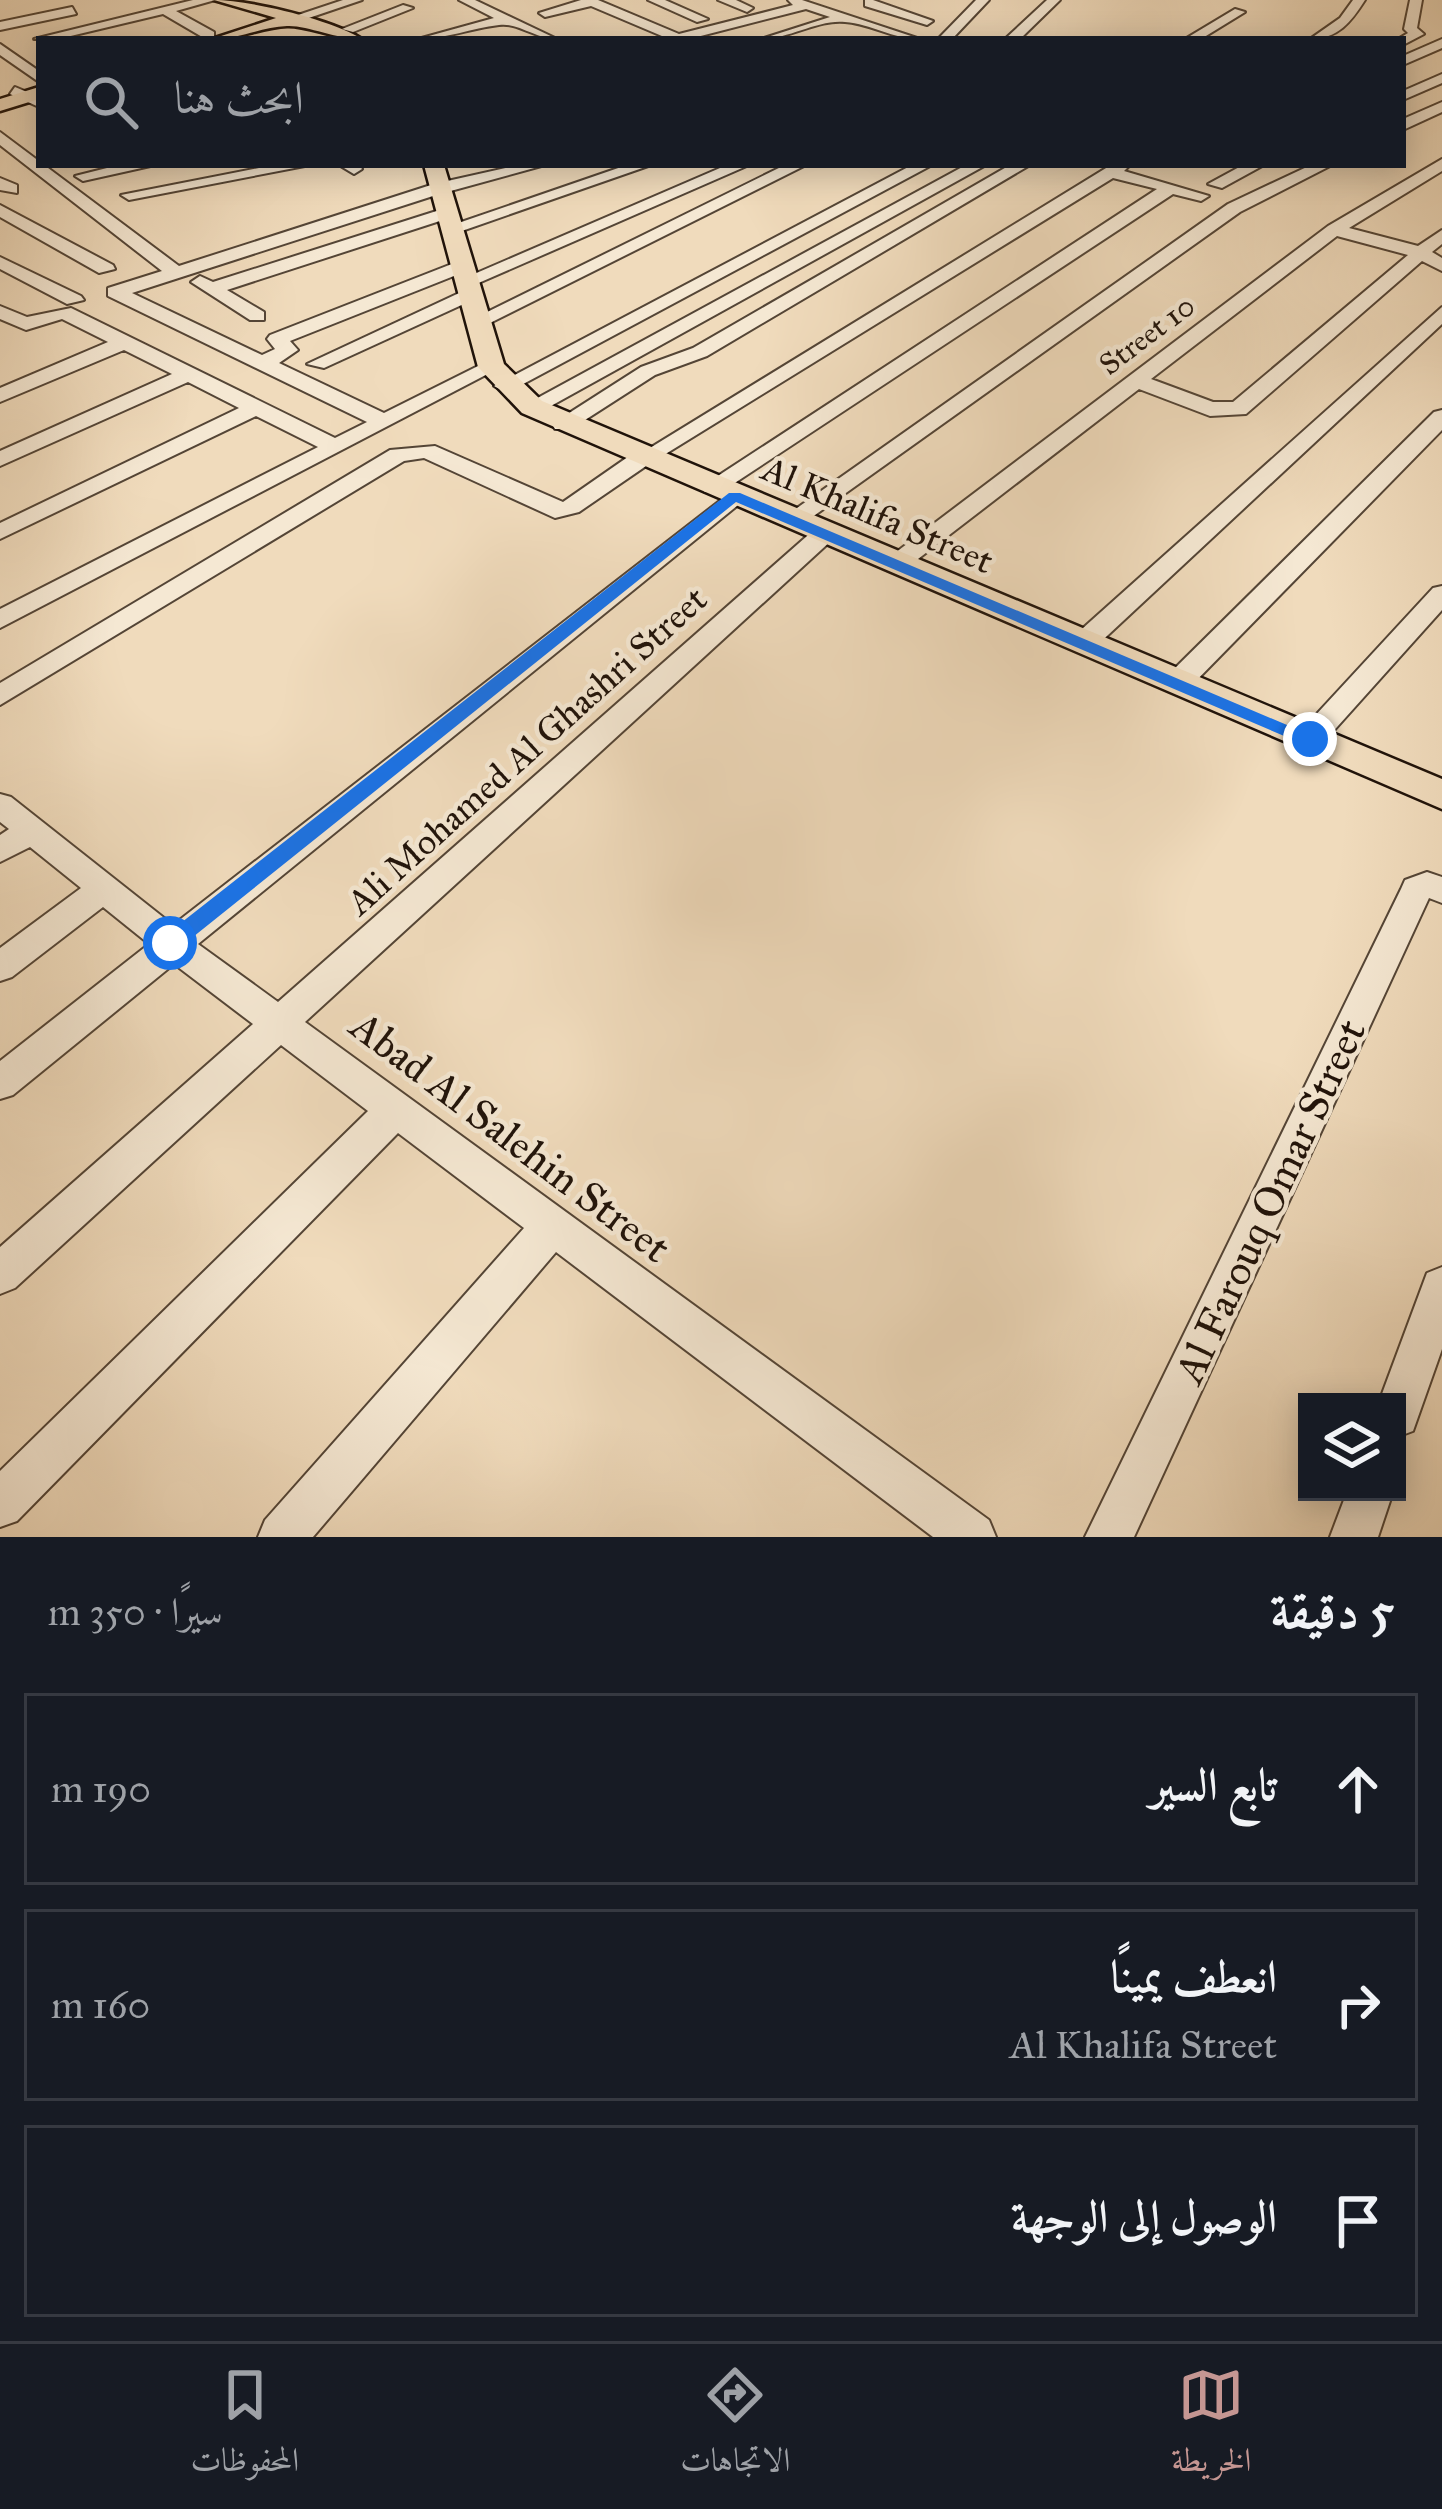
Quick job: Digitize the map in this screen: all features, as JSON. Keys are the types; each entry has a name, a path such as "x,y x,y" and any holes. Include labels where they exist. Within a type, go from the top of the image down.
{"main road":[{"path":"222,0 355,36"},
{"path":"226,36 292,16"},
{"path":"226,36 292,16"},
{"path":"442,197 498,377"},
{"name":"Al Khalifa Street","path":"498,377 532,407 563,424 1442,795"}],"street":[{"path":"49,36 130,9 166,11 209,0"},
{"path":"292,16 332,0"},
{"path":"292,16 356,0"},
{"path":"465,0 543,36"},
{"path":"654,0 702,19"},
{"path":"724,0 747,8"},
{"path":"657,29 787,0 879,28 918,32"},
{"path":"827,0 918,32"},
{"path":"858,0 918,32"},
{"path":"949,36 983,0"},
{"path":"1039,0 1053,1"},
{"path":"1322,36 1345,21 1359,0"},
{"path":"1406,40 1417,34 1409,29 1416,0"},
{"path":"545,14 590,1 672,36"},
{"path":"1015,36 1053,1"},
{"path":"690,36 808,5"},
{"path":"0,26 20,17 96,7"},
{"path":"360,36 407,8"},
{"path":"130,9 152,32"},
{"path":"166,11 221,36"},
{"path":"1197,36 1239,12"},
{"path":"778,36 843,17"},
{"path":"420,36 456,20 470,25 506,19"},
{"path":"860,36 879,28"},
{"path":"1406,60 1440,44"},
{"path":"19,76 36,46"},
{"path":"1406,95 1442,82"},
{"path":"1406,85 1424,86"},
{"path":"1406,124 1442,106"},
{"path":"0,137 36,164"},
{"name":"Street 10","path":"896,564 1334,230 1442,164"},
{"path":"41,168 177,270 256,316"},
{"path":"79,171 110,168"},
{"path":"212,289 442,197 528,168"},
{"path":"385,422 117,296 121,288 177,270 442,197 624,168"},
{"path":"317,364 734,168"},
{"path":"261,364 289,350 277,339 470,290 790,168"},
{"path":"0,620 385,422 498,377 918,168"},
{"path":"532,407 972,168"},
{"path":"563,424 648,371 700,352 1017,168"},
{"path":"0,696 398,455 428,451 555,511 571,507 1116,168 1202,196"},
{"path":"1216,184 1250,168"},
{"path":"792,520 1234,208 1318,168"},
{"path":"79,171 100,195"},
{"path":"129,195 268,173"},
{"path":"0,1083 724,491 1170,188"},
{"path":"0,210 106,269"},
{"path":"1334,230 1418,252 1442,265"},
{"path":"1136,381 1210,409 1238,409 1442,236"},
{"path":"0,262 125,342 335,447"},
{"path":"0,312 26,324 65,306"},
{"path":"1083,643 1442,313"},
{"path":"0,396 125,342"},
{"path":"0,364 33,382"},
{"path":"0,459 188,374"},
{"path":"0,532 256,408"},
{"path":"1178,683 1442,417"},
{"name":"Ali Mohamed Al Ghashri Street","path":"0,1274 824,534"},
{"path":"1310,739 1442,594"},
{"name":"Abad Al Salehin Street","path":"0,805 16,840 103,889 972,1537"},
{"name":"Al Farouq Omar Street","path":"1109,1537 1417,889 1426,885 1442,890"},
{"path":"0,967 103,889"},
{"path":"0,1504 395,1110"},
{"path":"282,1537 551,1226"},
{"path":"1405,1393 1442,1288"},
{"path":"1354,1537 1367,1501"}],"route":[{"path":"170,943 735,496 1310,739"}]}
